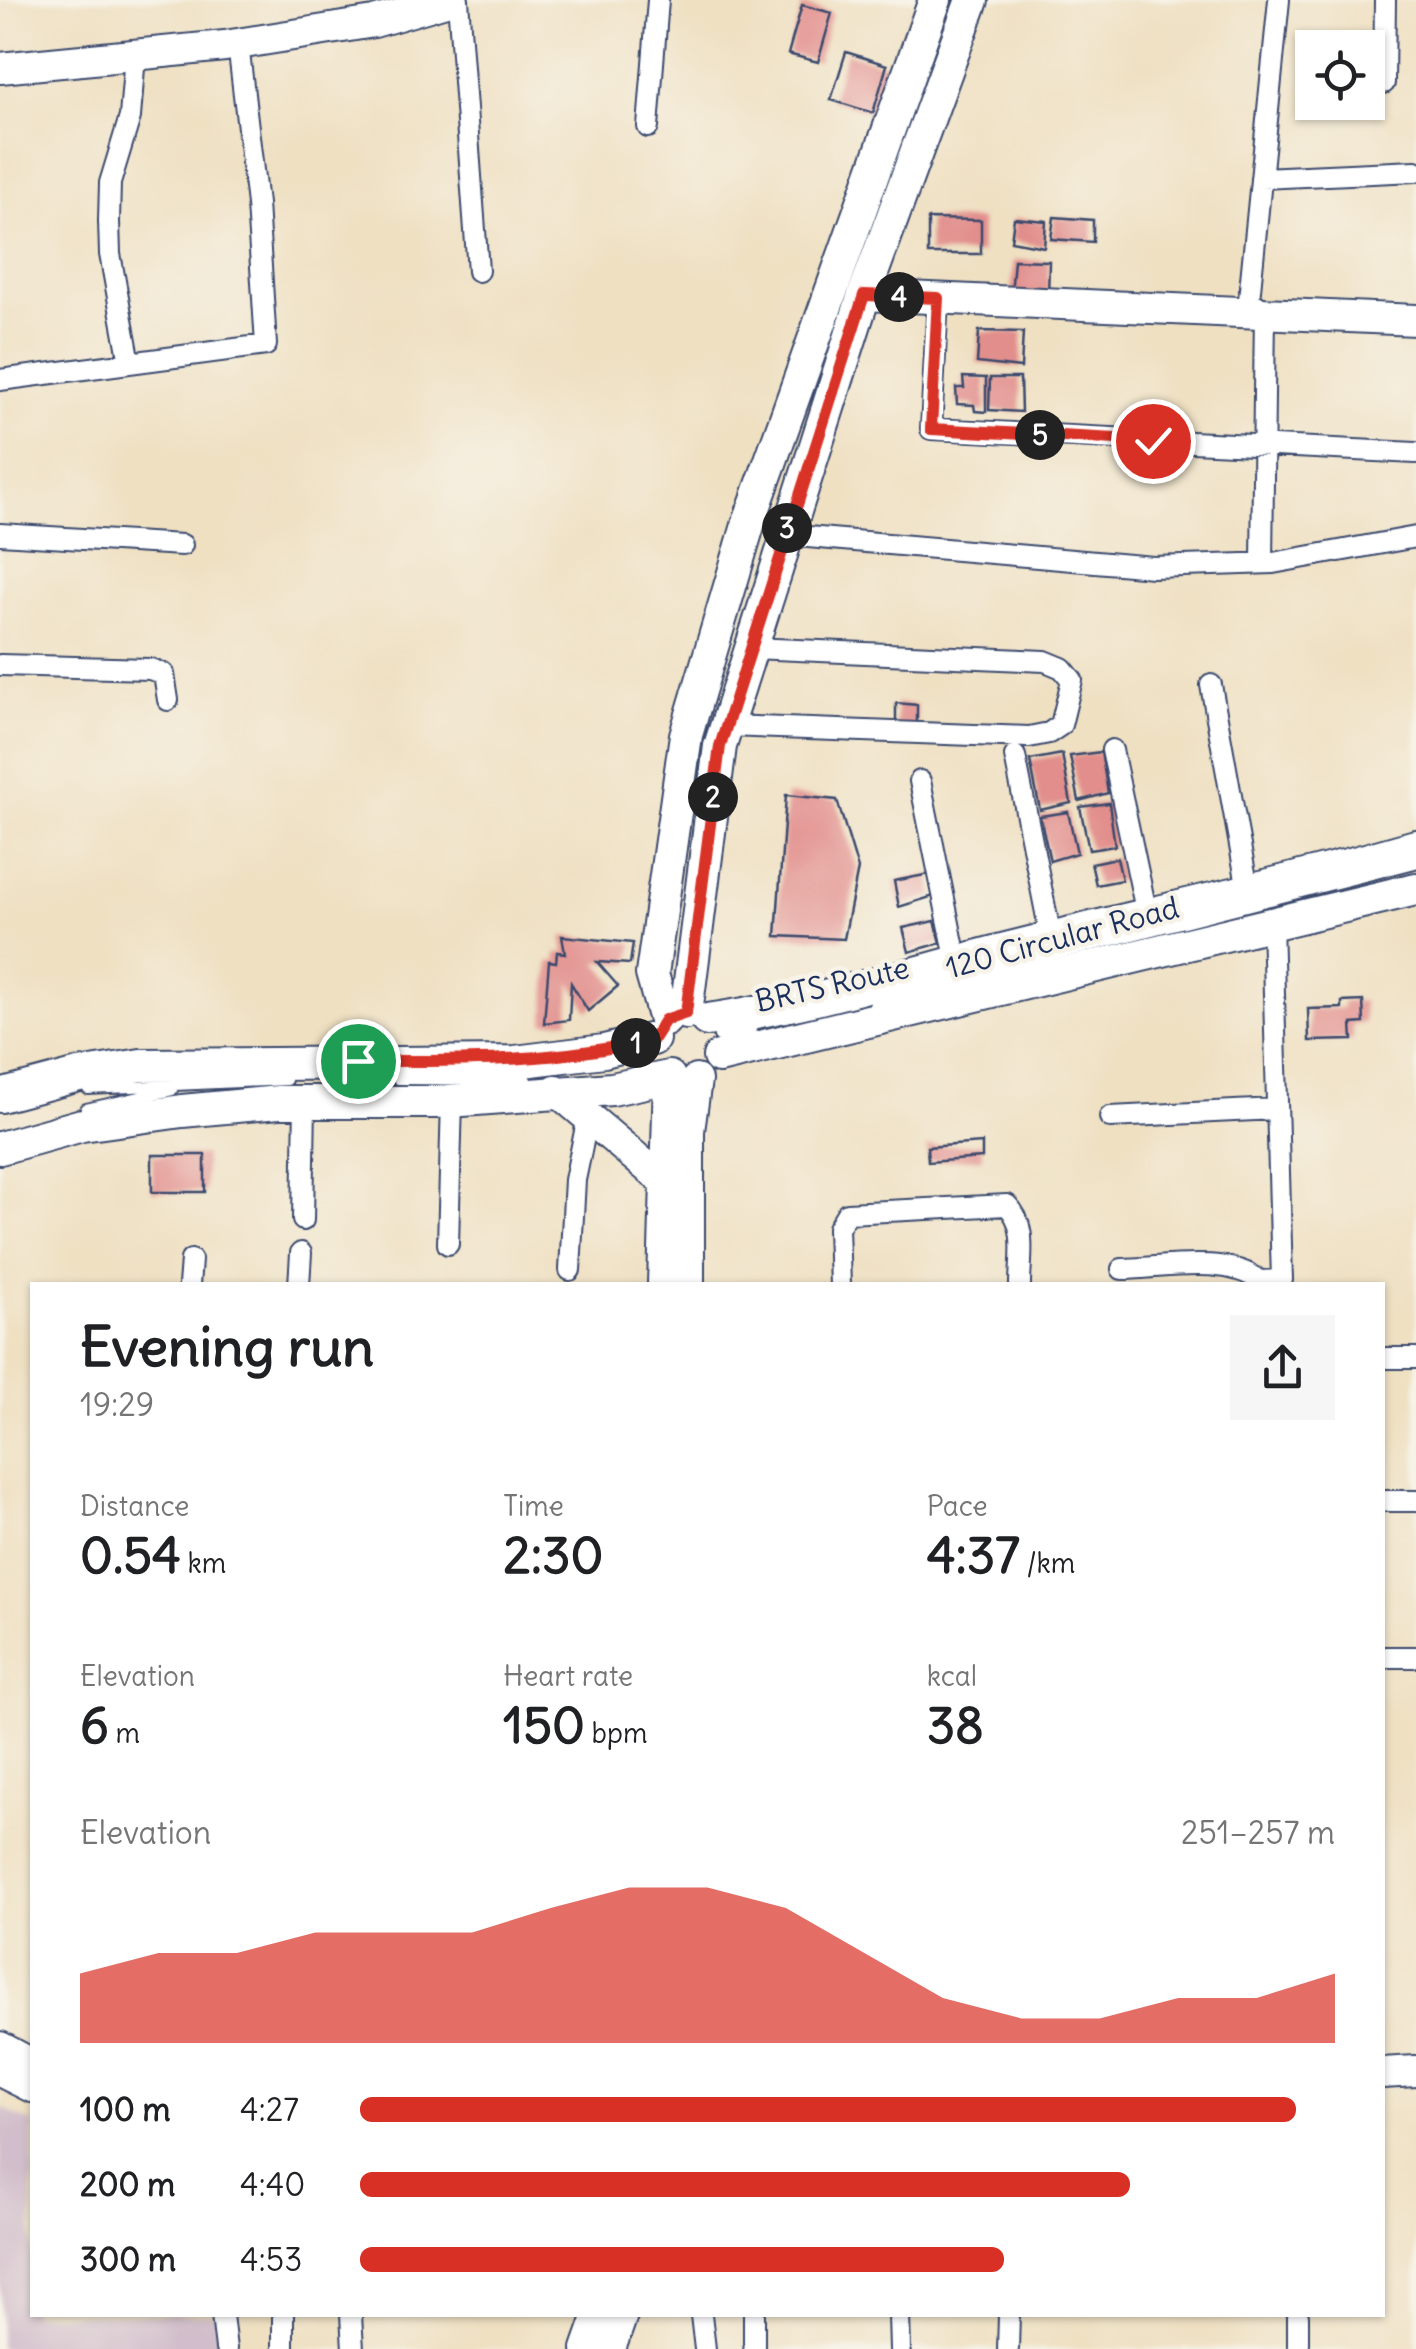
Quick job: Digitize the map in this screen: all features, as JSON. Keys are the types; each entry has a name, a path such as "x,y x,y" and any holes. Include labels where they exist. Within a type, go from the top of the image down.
{"main road":[{"path":"689,1043 652,974 686,734 756,504 934,0"},
{"path":"689,1043 694,928 727,726 864,295 970,6"},
{"name":"120 Circular Road","path":"689,1043 957,963 1416,846"},
{"name":"120 Circular Road","path":"689,1043 1272,923 1416,889"},
{"path":"0,1148 82,1126 302,1090 452,1100 546,1085 612,1089 689,1043"},
{"path":"0,1096 80,1074 141,1065 515,1062 689,1043"}],"street":[{"path":"0,68 238,44 374,22 418,4 449,0"},
{"path":"458,0 478,270"},
{"path":"648,127 658,0"},
{"path":"934,0 970,6"},
{"path":"1265,312 1249,300 1279,0"},
{"path":"1385,0 1385,30"},
{"path":"0,380 266,345 257,204 238,44"},
{"path":"130,363 110,254 110,184 130,118 135,56"},
{"path":"1261,178 1416,172"},
{"path":"864,295 1416,320"},
{"path":"938,298 931,429 1416,453"},
{"path":"1262,563 1265,312"},
{"path":"0,534 182,545"},
{"path":"785,535 1153,567 1262,563 1416,537"},
{"path":"727,726 1029,737 1049,733 1061,725 1072,680 1062,668 1045,662 752,648"},
{"path":"0,666 150,668 164,674 168,700"},
{"path":"1212,685 1248,890"},
{"path":"1112,750 1147,915"},
{"path":"1014,756 1051,938"},
{"path":"920,781 957,963"},
{"path":"1267,1282 1282,1280 1272,923"},
{"path":"663,1282 665,1182 689,1043"},
{"path":"689,1043 690,1282"},
{"path":"546,1085 665,1182"},
{"path":"302,1090 303,1220"},
{"path":"448,1244 452,1100"},
{"path":"1110,1117 1276,1109"},
{"path":"570,1270 575,1180 588,1117"},
{"path":"840,1282 838,1228 847,1214 1006,1206 1016,1215 1020,1228 1020,1282"},
{"path":"300,1282 301,1254"},
{"path":"190,1260 190,1282"},
{"path":"1122,1269 1224,1267 1246,1270 1259,1282"},
{"path":"1385,1358 1416,1358"},
{"path":"1385,1501 1416,1501"},
{"path":"1385,1657 1416,1657"},
{"path":"0,2047 30,2063"},
{"path":"0,2071 30,2086"},
{"path":"1385,2073 1416,2072"},
{"path":"1385,2093 1416,2092"},
{"path":"222,2317 226,2349"},
{"path":"283,2317 283,2349"},
{"path":"352,2317 352,2349"},
{"path":"587,2349 598,2317"},
{"path":"610,2349 621,2317"},
{"path":"701,2317 704,2349"},
{"path":"754,2317 754,2349"},
{"path":"899,2317 900,2349"},
{"path":"1008,2317 1008,2349"},
{"path":"1298,2317 1298,2349"}],"lane":[{"name":"BRTS Route","path":"862,1004 1416,866"},
{"name":"BRTS Route","path":"689,1043 772,1024"},
{"path":"378,1079 546,1085"},
{"path":"66,1114 202,1083"},
{"path":"62,1094 202,1083 302,1090"}],"shaded area":[{"path":"0,2107 30,2122 30,2317 219,2317 223,2349 0,2349"}],"building":[{"path":"802,5 832,13 818,62 788,54"},
{"path":"846,52 887,65 873,113 831,100"},
{"path":"1054,217 1093,220 1093,242 1051,239"},
{"path":"1014,218 1046,221 1044,247 1011,241"},
{"path":"928,219 981,220 981,254 928,254"},
{"path":"1014,260 1049,261 1048,296 1011,295"},
{"path":"979,331 1023,332 1021,368 977,363"},
{"path":"963,377 986,378 986,412 975,411 974,405 957,404 956,388 964,388"},
{"path":"990,378 1020,378 1021,412 989,410"},
{"path":"896,703 917,705 917,729 896,729"},
{"path":"1101,752 1108,793 1079,801 1070,756"},
{"path":"1062,754 1071,803 1040,810 1030,760"},
{"path":"786,795 837,800 858,869 844,939 776,936"},
{"path":"1109,803 1115,846 1089,850 1080,807"},
{"path":"1068,812 1077,853 1050,861 1040,816"},
{"path":"1117,858 1122,880 1096,885 1091,863"},
{"path":"930,874 934,896 899,907 894,881"},
{"path":"935,921 941,943 909,952 903,928"},
{"path":"562,936 633,943 630,964 597,962 618,986 588,1011 571,983 569,1020 544,1023 549,961 556,962 557,952 565,953"},
{"path":"1363,1001 1364,1023 1352,1024 1353,1040 1309,1041 1308,1009 1342,1008 1342,1002"},
{"path":"982,1143 982,1158 928,1162 927,1147"},
{"path":"152,1155 205,1155 205,1192 152,1192"}],"route":[{"path":"358,1061 515,1062 604,1051 653,1039 665,1020 686,1013 720,746 864,295 938,298 931,429 1153,441"}]}
